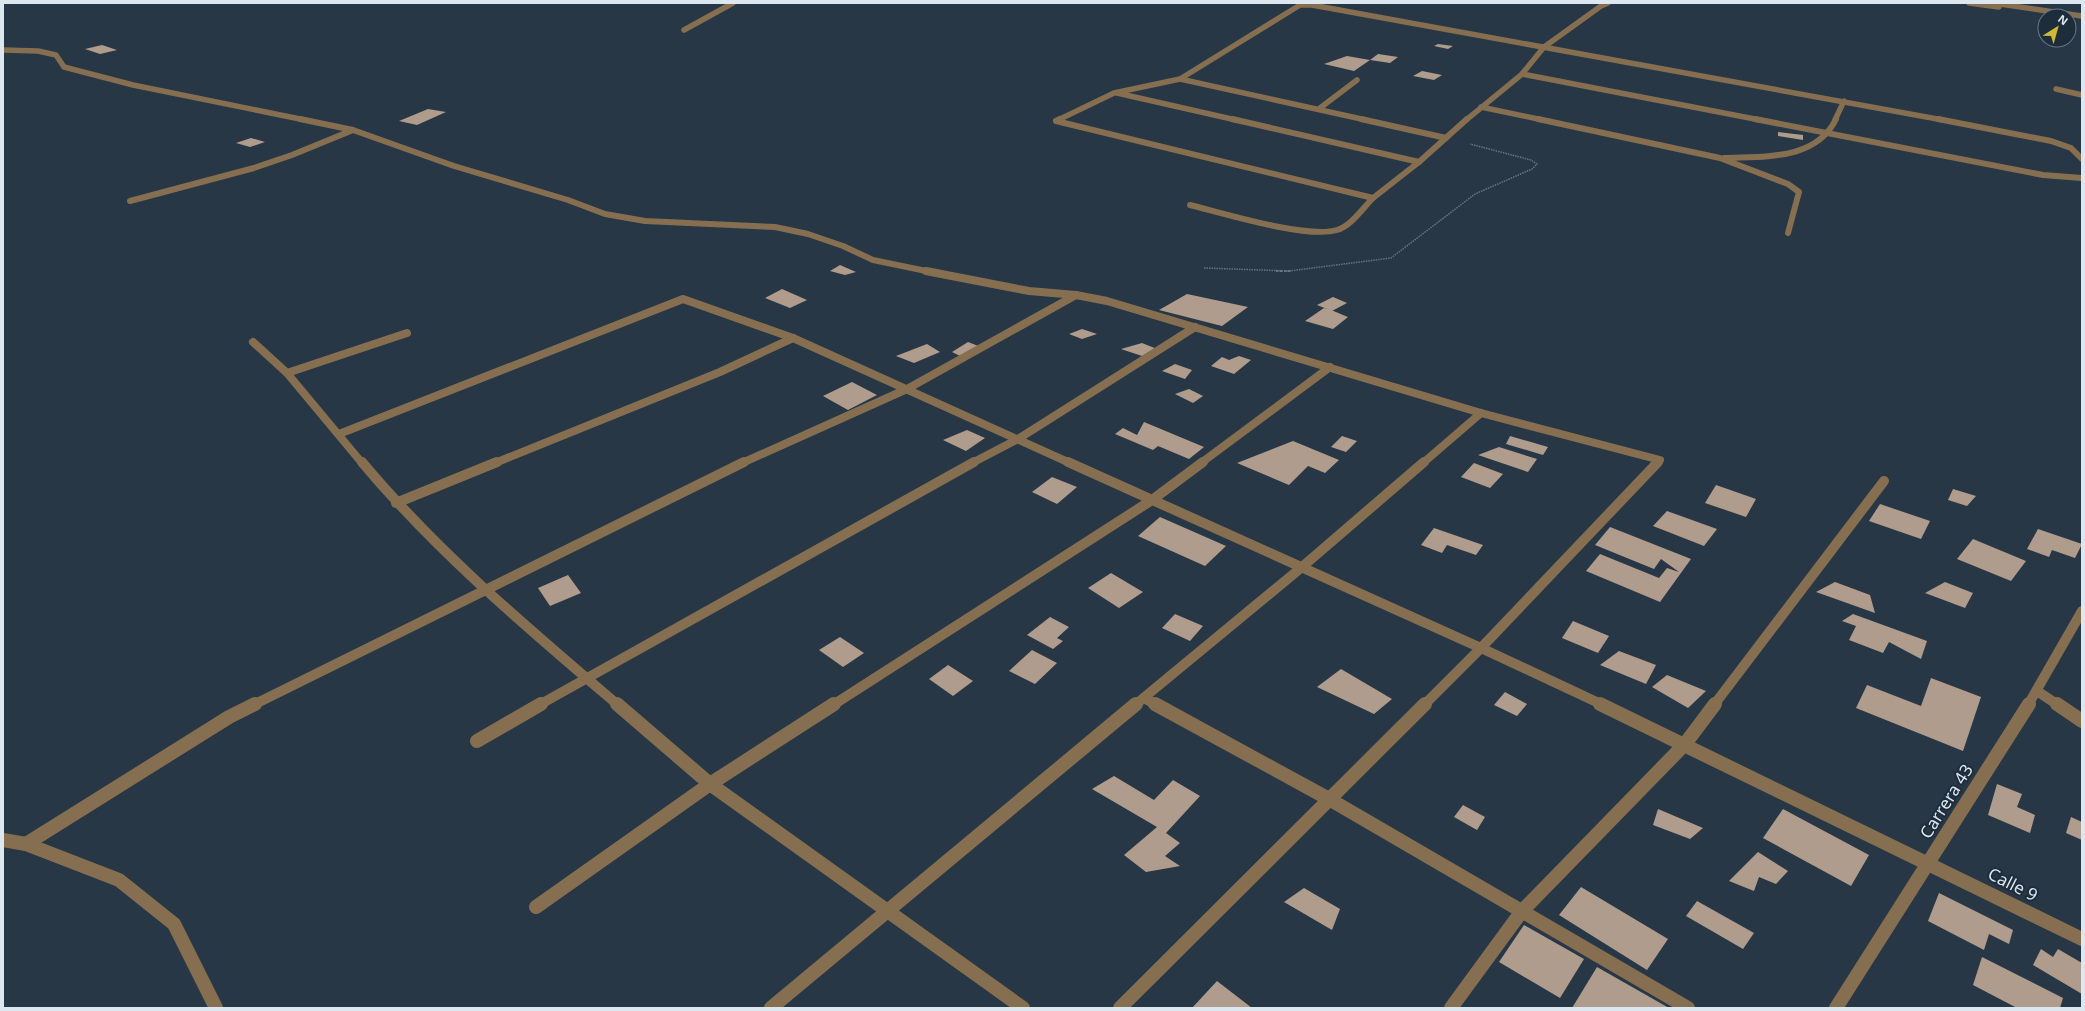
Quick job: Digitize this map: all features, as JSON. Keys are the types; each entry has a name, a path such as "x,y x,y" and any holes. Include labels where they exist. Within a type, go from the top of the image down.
{"street":[{"path":"684,30 733,3"},
{"path":"1190,206 1291,228 1317,232 1336,230 1345,224 1373,198 1419,162 1481,107 1522,74 1544,47 1601,6 1608,3"},
{"path":"1969,3 2037,13"},
{"path":"1992,3 2082,16"},
{"path":"1373,198 1056,121 1114,93 1180,79 1300,5 1330,8 1844,101 2051,141 2071,148 2082,159"},
{"path":"3,50 38,51 56,56 64,66 133,85 353,130 454,166 568,200 605,214 645,221 775,227 808,234 843,246 873,260 1029,291 1076,295 1107,301 1480,413 1660,460 1481,648 1120,1008"},
{"path":"1522,74 2043,175 2082,178"},
{"path":"1180,79 1320,108 1446,138"},
{"path":"1320,108 1356,80"},
{"path":"2056,89 2082,96"},
{"path":"1114,93 1419,162"},
{"path":"1720,158 1793,153 1807,148 1828,133 1844,101"},
{"path":"1481,107 1720,158 1788,184 1799,192 1788,233"},
{"path":"130,201 262,165 353,130"},
{"path":"26,844 229,717 717,474 907,389 1076,295"},
{"name":"Calle 9","path":"339,434 683,299 793,338 1481,648 1685,744 1928,862 2082,939"},
{"path":"476,741 927,487 1018,439 1195,327"},
{"path":"287,374 407,333"},
{"path":"396,503 720,372 793,338"},
{"path":"253,342 287,374 396,503 485,589 586,678 710,784 1023,1008"},
{"path":"536,907 710,784 1152,500 1330,367"},
{"path":"771,1008 887,910 1302,568 1480,413"},
{"path":"1451,1008 1522,911 1685,744 1884,481"},
{"name":"Carrera 43","path":"1836,1008 2037,690 2082,610"},
{"path":"2037,690 2082,721"},
{"path":"1144,698 1329,799 1688,1008"},
{"path":"3,840 26,844 119,880 174,924 216,1008"}],"path":[{"path":"1204,268 1289,271 1390,258 1475,194 1532,169 1537,164 1531,160 1446,138"}],"building":[{"path":"1438,44 1453,46 1448,49 1434,46"},
{"path":"102,45 117,50 100,54 85,49"},
{"path":"1378,54 1398,57 1390,63 1370,60"},
{"path":"1347,56 1370,60 1354,71 1324,64"},
{"path":"1422,71 1442,75 1434,80 1413,76"},
{"path":"428,109 446,112 417,125 399,121"},
{"path":"1778,132 1803,135 1803,140 1778,136"},
{"path":"251,138 265,142 250,147 236,143"},
{"path":"840,265 856,272 845,275 830,271"},
{"path":"782,289 807,300 790,308 765,298"},
{"path":"1187,294 1248,307 1222,326 1159,310"},
{"path":"1333,297 1347,303 1332,311 1317,305"},
{"path":"1324,308 1348,317 1333,329 1305,321"},
{"path":"1082,329 1097,334 1082,339 1069,334"},
{"path":"968,342 981,347 962,357 952,352"},
{"path":"1142,343 1157,349 1142,356 1121,349"},
{"path":"927,344 940,352 914,363 896,356"},
{"path":"1239,356 1251,360 1234,374 1211,366 1222,357 1229,360"},
{"path":"1175,364 1192,370 1185,379 1162,371"},
{"path":"852,382 877,395 848,410 823,396"},
{"path":"1189,389 1203,396 1193,403 1175,394"},
{"path":"1144,422 1204,447 1189,459 1158,446 1153,450 1115,434 1123,428 1137,435"},
{"path":"967,430 985,438 966,451 943,440"},
{"path":"1342,436 1357,441 1346,452 1331,447"},
{"path":"1510,436 1548,447 1543,455 1506,444"},
{"path":"1293,441 1339,460 1325,473 1308,466 1289,485 1237,463"},
{"path":"1499,447 1537,459 1528,472 1478,455"},
{"path":"1474,463 1503,474 1490,488 1461,477"},
{"path":"1052,477 1077,487 1057,504 1032,492"},
{"path":"1716,485 1756,499 1746,517 1705,503"},
{"path":"1953,489 1976,496 1967,506 1948,500"},
{"path":"1880,504 1930,521 1921,539 1869,521"},
{"path":"1667,511 1717,529 1704,546 1653,526"},
{"path":"1160,517 1226,546 1205,566 1138,536"},
{"path":"1610,527 1691,559 1660,602 1586,571 1600,554 1659,578 1667,568 1679,572 1661,559 1654,569 1595,545"},
{"path":"1434,528 1483,545 1476,555 1447,545 1442,553 1421,545"},
{"path":"2038,529 2082,544 2075,558 2052,550 2049,557 2027,549"},
{"path":"1973,539 2026,561 2011,581 1957,559"},
{"path":"1111,573 1143,592 1119,608 1088,588"},
{"path":"568,575 581,593 550,606 538,588"},
{"path":"1835,582 1870,595 1875,613 1816,592"},
{"path":"1945,582 1973,593 1965,608 1925,593"},
{"path":"1175,614 1203,626 1190,641 1162,628"},
{"path":"1853,614 1927,641 1921,659 1889,642 1883,653 1849,640 1856,626 1842,621"},
{"path":"1050,617 1069,627 1057,638 1063,641 1053,649 1027,635"},
{"path":"1573,621 1609,636 1598,653 1562,638"},
{"path":"840,637 864,653 843,667 819,650"},
{"path":"1032,650 1057,663 1035,684 1009,671"},
{"path":"1619,651 1656,665 1646,684 1600,665"},
{"path":"948,665 973,681 953,696 929,679"},
{"path":"1341,669 1392,699 1374,714 1317,687"},
{"path":"1667,675 1706,691 1688,708 1652,687"},
{"path":"1931,678 1981,697 1963,751 1856,708 1867,685 1921,706"},
{"path":"1505,692 1527,704 1517,716 1494,705"},
{"path":"1114,776 1154,800 1173,780 1200,796 1166,833 1180,843 1165,856 1180,866 1146,872 1124,855 1157,827 1092,789"},
{"path":"1997,784 2022,794 2017,807 2035,815 2030,833 1988,815"},
{"path":"1463,805 1485,817 1477,830 1454,817"},
{"path":"1658,809 1703,828 1690,839 1653,825"},
{"path":"1783,809 1869,855 1851,886 1763,838"},
{"path":"2071,817 2082,822 2082,840 2066,833"},
{"path":"1758,852 1788,871 1776,884 1759,877 1754,891 1729,881"},
{"path":"1581,887 1668,939 1647,970 1559,915"},
{"path":"1304,888 1340,909 1332,930 1284,902"},
{"path":"1939,893 2013,930 2009,944 1989,934 1984,950 1928,921"},
{"path":"1697,901 1754,933 1743,949 1686,916"},
{"path":"1524,925 1584,959 1560,998 1499,962"},
{"path":"2041,949 2053,957 2058,949 2082,963 2082,994 2033,965"},
{"path":"1982,957 2063,998 2060,1008 2017,1008 1973,985"},
{"path":"1597,967 1669,1008 1572,1008"},
{"path":"1217,981 1252,1008 1192,1008"}]}
